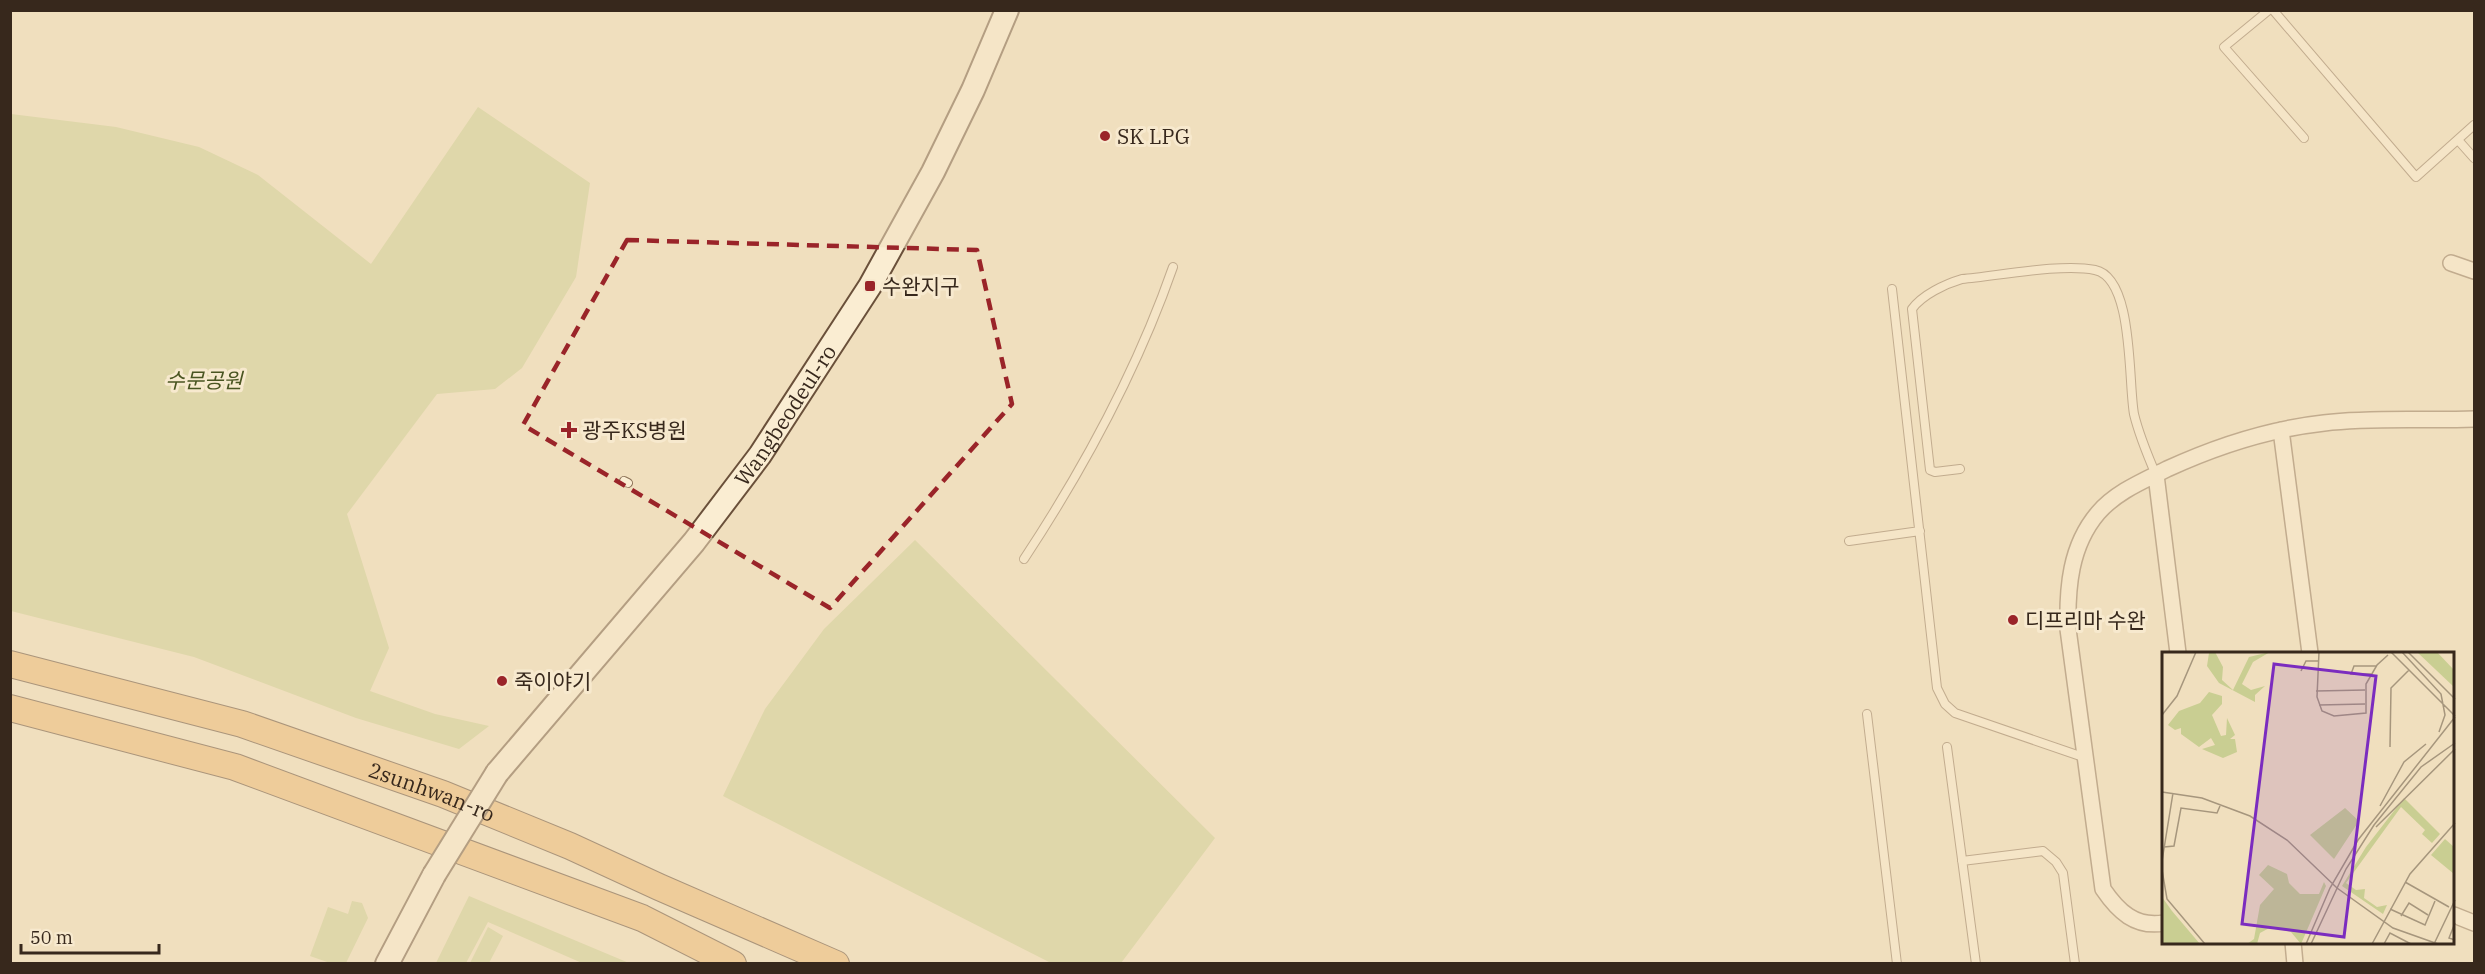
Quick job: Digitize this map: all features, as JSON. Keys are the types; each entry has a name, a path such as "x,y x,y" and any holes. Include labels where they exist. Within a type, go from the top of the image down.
{"highway":[{"name":"2sunhwan-ro","path":"10,664 242,724 443,794 570,846 836,963"},
{"path":"10,708 235,767 642,918 733,963"}],"main road":[{"name":"Wangbeodeul-ro","path":"387,963 434,875 497,773 694,542 766,445 870,286 933,172 973,90 1007,10"}],"street":[{"path":"2451,263 2475,271"},
{"path":"2162,923 2155,925 2134,921 2113,903 2103,889 2068,629 2067,592 2072,563 2097,513 2118,494 2156,474 2228,444 2281,430 2324,423 2475,419"},
{"path":"2281,430 2310,652"},
{"path":"2156,474 2178,652"},
{"path":"2455,915 2475,923"},
{"path":"2293,944 2295,963"}],"lane":[{"path":"2304,138 2224,46 2271,10 2416,177 2475,125"},
{"path":"2458,140 2475,158"},
{"path":"1024,559 1092,447 1158,309 1173,267"},
{"path":"1960,469 1935,472 1930,470 1912,309 1916,303 1962,279 2075,267 2098,270 2115,285 2122,303 2134,411 2140,440 2156,474"},
{"path":"1892,289 1937,688 1945,704 1955,713 2086,758"},
{"path":"1849,541 1920,531"},
{"path":"1867,714 1897,963"},
{"path":"1947,747 1976,963"},
{"path":"1962,861 2043,851 2056,862 2063,873 2075,963"}],"highlighted area":[{"path":"627,240 977,250 1012,404 830,608 523,425"}],"green space":[{"name":"수문공원","path":"478,107 590,183 576,277 522,368 495,389 437,394 347,514 389,648 370,691 435,714 489,726 459,749 356,718 194,657 11,611 11,114 116,127 199,147 258,175 371,264"},
{"path":"915,540 1215,838 1121,963 1051,963 723,796 765,709 824,629"},
{"path":"469,896 629,963 582,963 488,922 466,963 436,963"},
{"path":"352,901 362,903 368,918 346,963 330,963 310,956 328,907 348,914"},
{"path":"488,927 503,936 489,963 470,963"}],"place":[{"name":"SK LPG","path":"1105,136"},
{"name":"수완지구","path":"870,286"},
{"name":"광주KS병원","path":"569,430"},
{"name":"디프리마 수완","path":"2013,620"},
{"name":"죽이야기","path":"502,681"}]}
